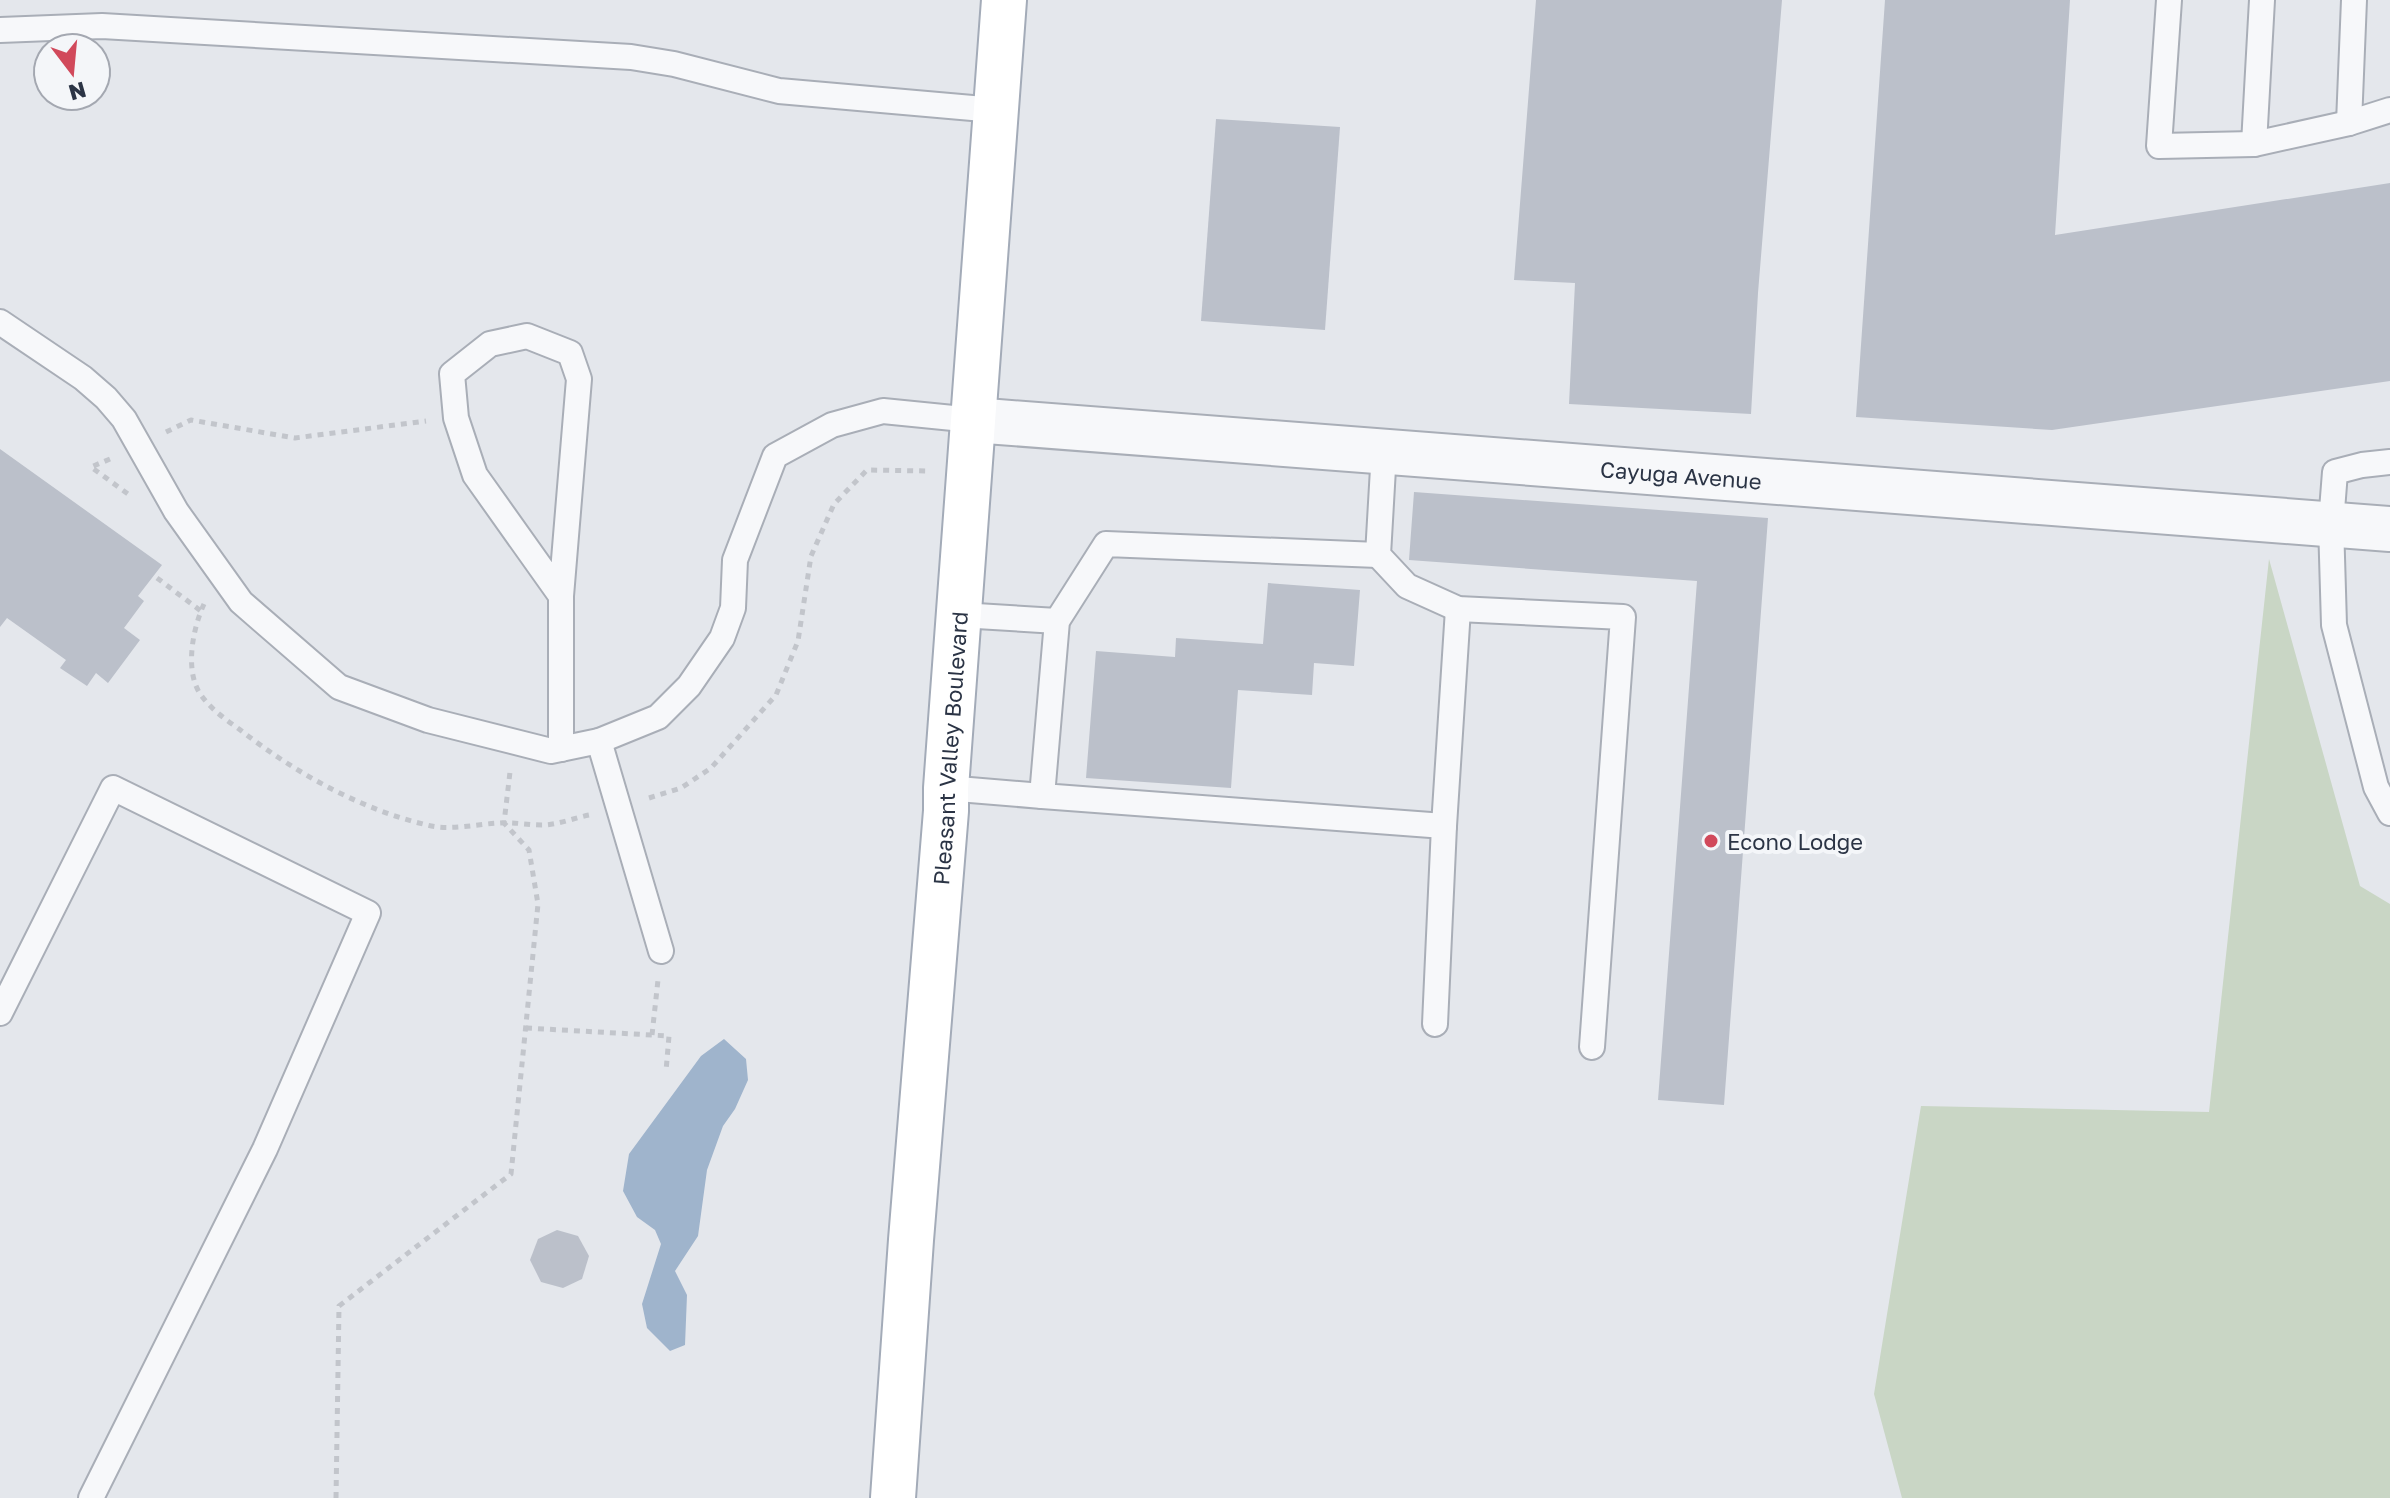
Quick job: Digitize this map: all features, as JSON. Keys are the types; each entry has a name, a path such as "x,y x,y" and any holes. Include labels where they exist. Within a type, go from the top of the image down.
{"main road":[{"name":"Pleasant Valley Boulevard","path":"893,1498 1004,0"}],"street":[{"name":"Cayuga Avenue","path":"973,420 2390,529"}],"lane":[{"path":"2169,0 2159,146 2254,144 2349,123 2390,110"},
{"path":"2254,144 2262,0"},
{"path":"2349,123 2354,0"},
{"path":"0,30 102,26 631,57 674,64 779,91 995,110"},
{"path":"0,322 83,378 106,398 124,419 176,511 241,602 339,687 428,720 551,751 599,741 658,717 689,686 722,638 733,608 735,560 775,456 832,425 883,411 973,420"},
{"path":"561,596 475,475 456,418 452,374 490,344 527,336 570,353 579,379 561,596 561,749"},
{"path":"1378,555 1384,451"},
{"path":"2390,462 2335,472 2331,523 2334,625 2376,787 2390,813"},
{"path":"1042,796 1057,621 1106,544 1378,555 1407,586 1458,609 1623,617 1592,1047"},
{"path":"1435,1024 1458,609"},
{"path":"960,615 1057,621"},
{"path":"599,741 661,951"},
{"path":"0,1013 113,788 368,913 265,1149 91,1498"},
{"path":"946,788 1444,826"}],"path":[{"path":"191,420 295,438 456,418"},
{"path":"157,578 201,611 192,664 199,691 210,705 263,748 335,791 370,807 429,826 545,825 681,788 711,768 776,695 798,641 811,556 834,504 867,470 970,473"},
{"path":"336,1498 339,1306 511,1174 538,904 529,850 504,823 514,742"},
{"path":"652,1035 661,951"},
{"path":"526,1028 669,1036 666,1071"}],"green space":[{"path":"2269,559 2360,886 2390,904 2390,1498 1902,1498 1874,1394 1921,1106 2209,1112"}],"water":[{"path":"724,1039 746,1059 748,1080 735,1109 723,1126 707,1170 698,1236 675,1271 687,1295 685,1345 670,1351 647,1328 642,1304 661,1244 655,1230 637,1217 623,1191 629,1154 701,1056"}],"building":[{"path":"1536,0 1782,0 1751,414 1569,404 1575,283 1514,280"},
{"path":"1885,0 2070,0 2055,235 2390,183 2390,381 2052,430 1856,417"},
{"path":"1216,119 1340,127 1325,330 1201,321"},
{"path":"0,449 162,565 138,596 144,601 124,628 140,640 108,683 96,673 87,686 60,668 66,660 7,618 0,627"},
{"name":"Econo Lodge","path":"1414,492 1768,518 1724,1105 1658,1100 1697,581 1409,560"},
{"path":"1268,583 1360,590 1354,666 1314,663 1312,695 1238,690 1231,788 1086,778 1096,651 1175,657 1176,638 1263,644"},
{"path":"557,1230 578,1236 589,1256 582,1279 563,1288 541,1282 530,1260 538,1239"}],"place":[{"name":"Econo Lodge","path":"1711,841"}]}
